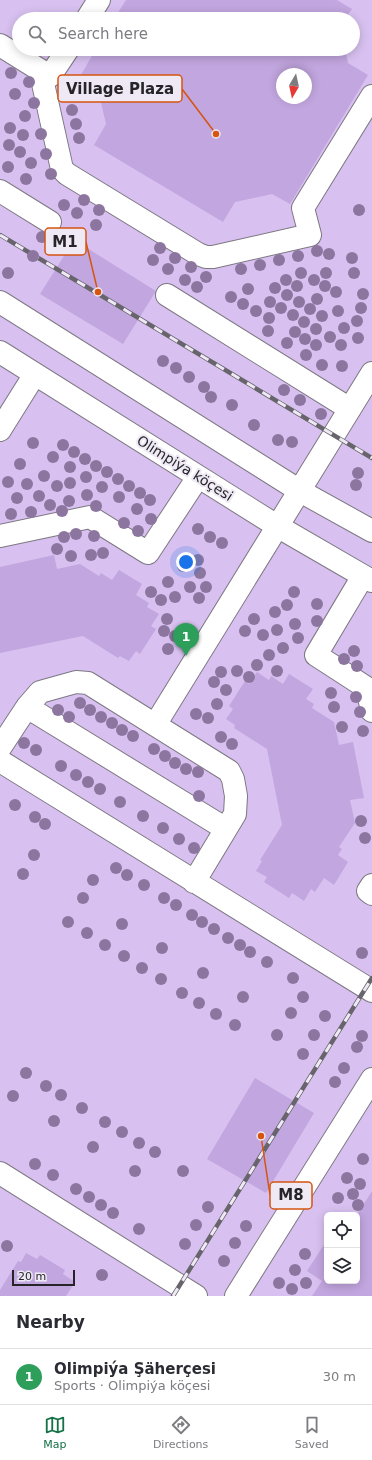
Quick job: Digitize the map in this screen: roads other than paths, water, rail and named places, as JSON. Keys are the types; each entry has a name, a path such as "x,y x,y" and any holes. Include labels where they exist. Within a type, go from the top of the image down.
{"street":[{"path":"91,12 99,0"},
{"path":"0,45 12,52"},
{"path":"18,56 40,70 62,169 198,254 206,257 213,257 310,235 303,208 372,96"},
{"path":"42,78 50,76 63,56"},
{"path":"0,191 50,222"},
{"path":"167,295 350,409"},
{"path":"0,302 300,491 372,531"},
{"name":"Olimpiýa köçesi","path":"0,352 277,526 367,578"},
{"path":"155,725 372,373"},
{"path":"0,430 35,374"},
{"path":"0,536 90,517 148,553 198,477"},
{"path":"367,578 316,655 367,688 372,711"},
{"path":"0,748 27,707 40,692 76,682 88,683 229,771 233,779 236,796 235,814 194,882"},
{"path":"27,707 226,829"},
{"path":"0,761 372,991"},
{"path":"372,886 368,891 372,894"},
{"path":"236,1296 372,1079"},
{"path":"3,1182 196,1296"}],"railway":[{"path":"0,235 372,458"},
{"path":"173,1296 372,978"}],"place":[{"name":"Village Plaza","path":"216,134"},
{"name":"M1","path":"98,292"},
{"name":"Olimpiýa Şäherçesi","path":"186,656"},
{"name":"M8","path":"261,1136"}]}
